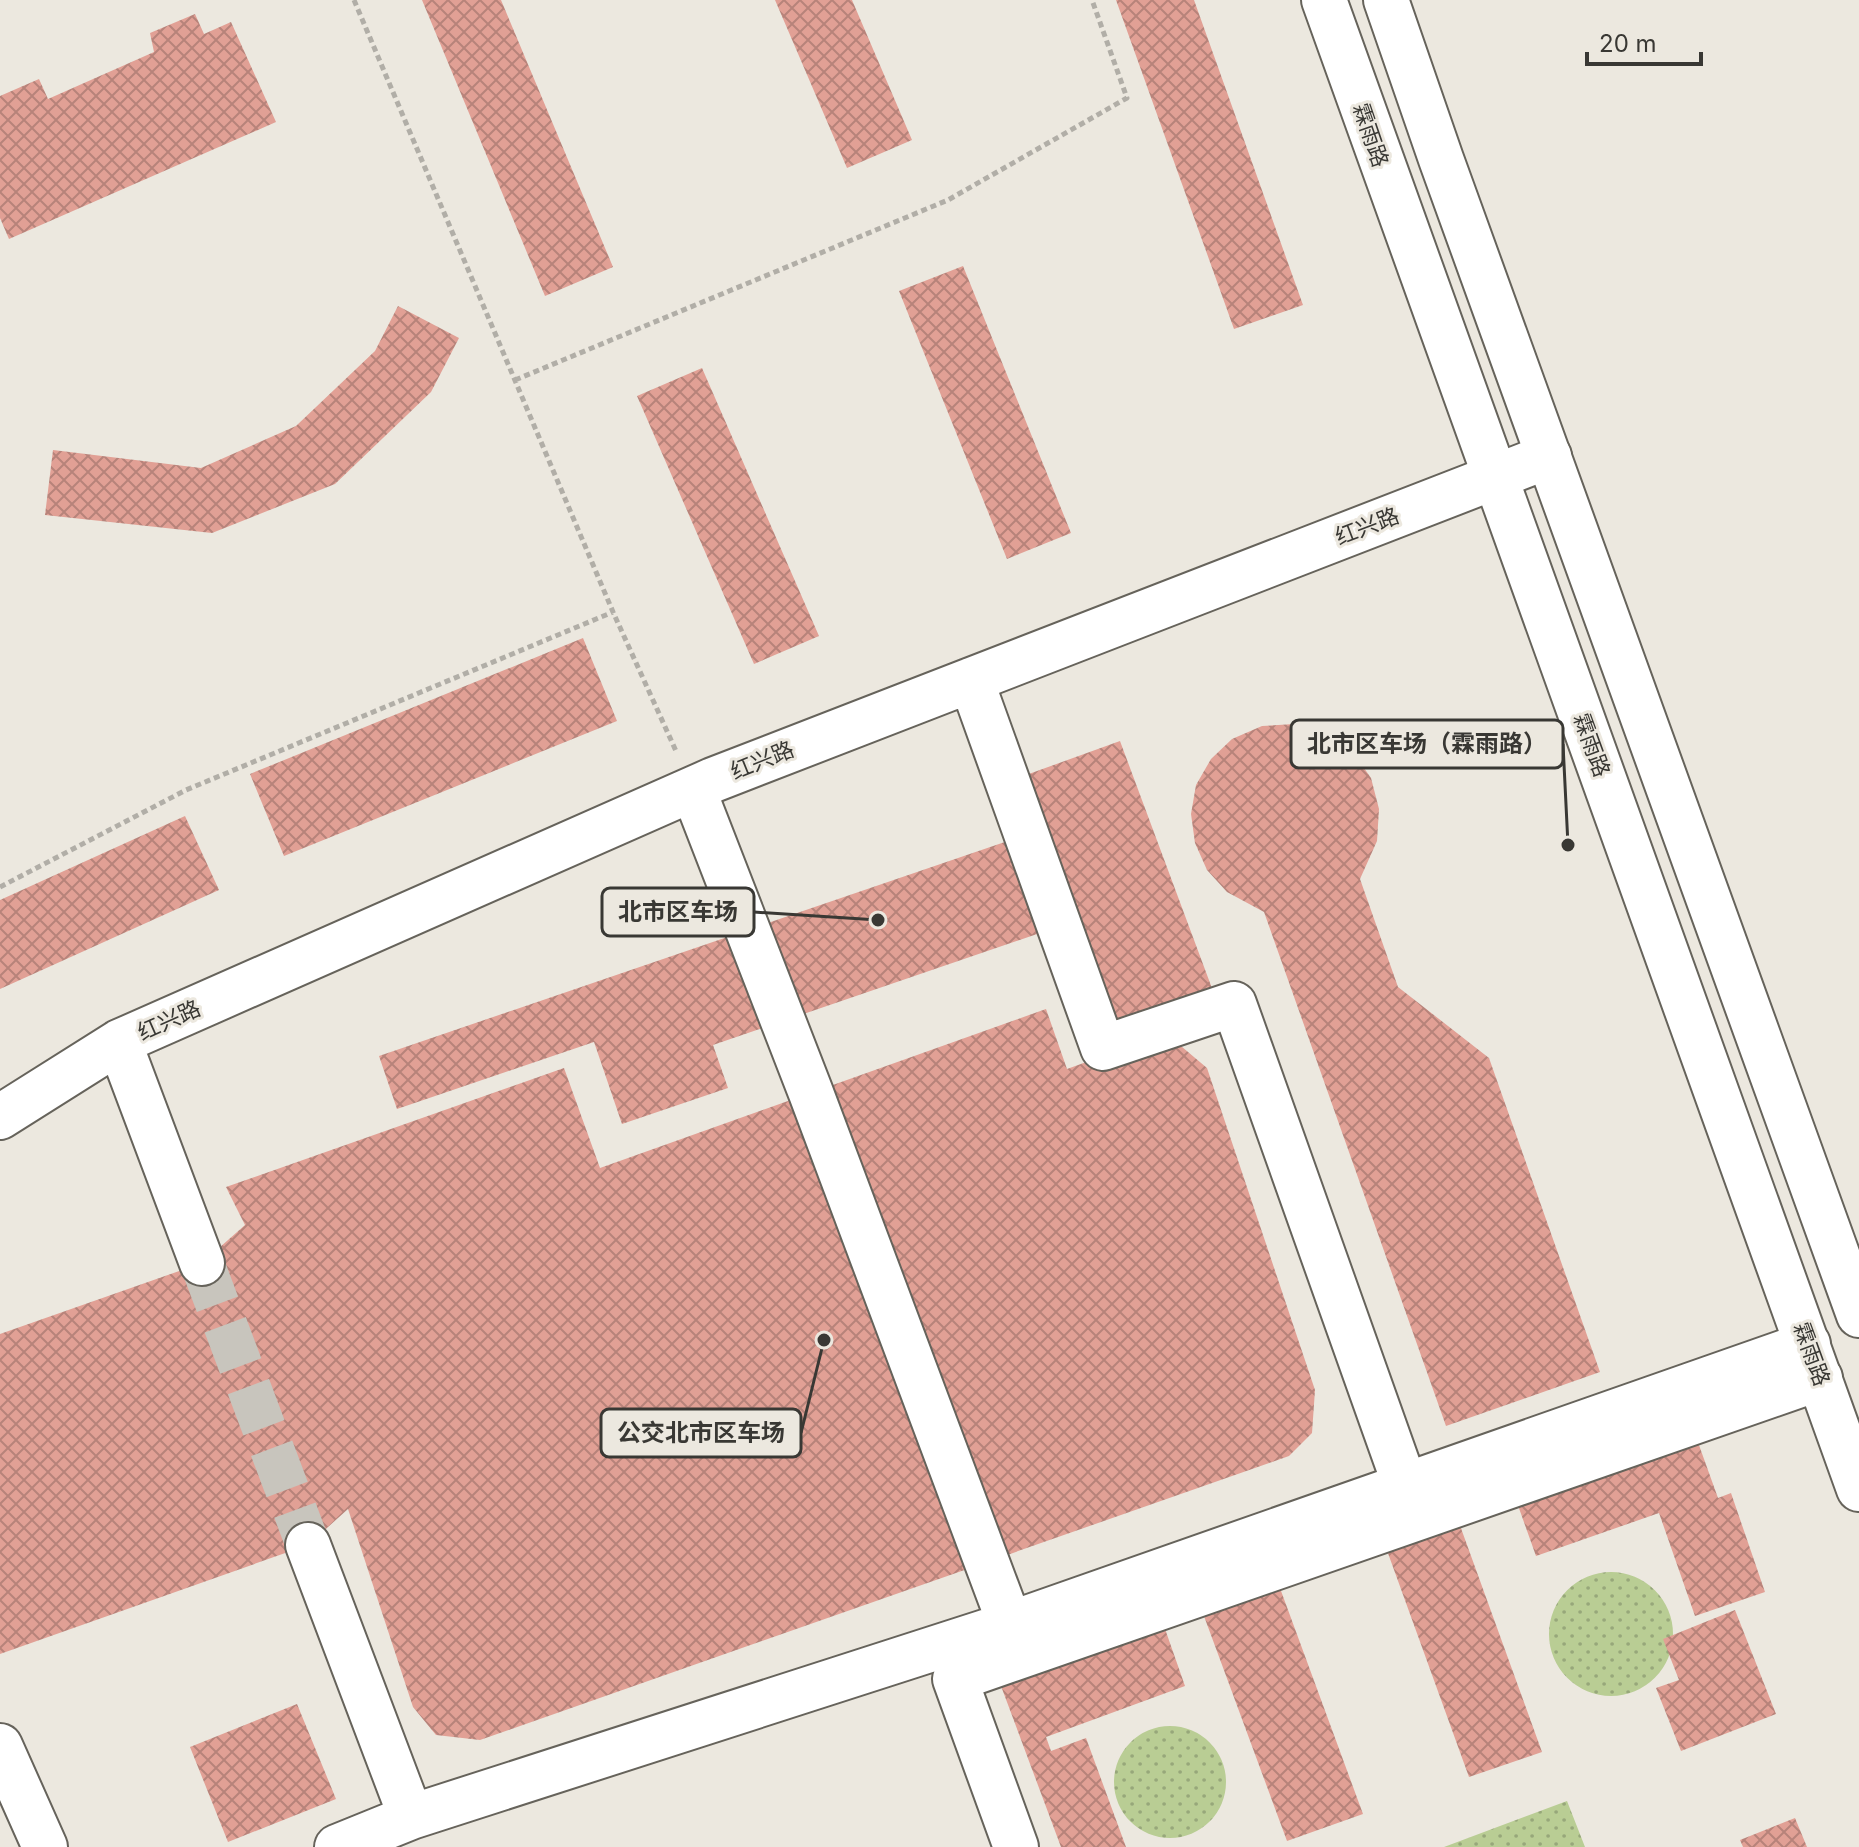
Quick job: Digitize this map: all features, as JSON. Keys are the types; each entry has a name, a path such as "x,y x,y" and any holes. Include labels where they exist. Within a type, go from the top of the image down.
{"main road":[{"name":"霖雨路","path":"1324,0 1859,1489"},
{"path":"1386,0 1859,1315"},
{"name":"红兴路","path":"0,1117 119,1042 693,789 1549,456"},
{"path":"971,680 1103,1048 1234,1004 1405,1485"},
{"path":"693,789 1010,1624"},
{"path":"119,1042 202,1263"},
{"path":"337,1847 411,1817 1010,1624 1405,1485 1814,1361"},
{"path":"1016,1847 955,1679 1814,1361"},
{"path":"308,1545 411,1817"},
{"path":"0,1746 45,1847"}],"path":[{"path":"354,0 613,612 693,789"},
{"path":"515,380 948,200 1127,98 1092,0"},
{"path":"0,887 186,790 613,612"}],"green space":[{"path":"1611,1572 1635,1577 1655,1590 1668,1610 1673,1634 1668,1658 1655,1678 1635,1691 1611,1696 1587,1691 1567,1678 1554,1658 1549,1634 1554,1610 1567,1590 1587,1577"},
{"path":"1170,1726 1191,1730 1209,1743 1222,1761 1226,1782 1222,1803 1209,1821 1191,1834 1170,1838 1149,1834 1131,1821 1118,1803 1114,1782 1118,1761 1131,1743 1149,1730"},
{"path":"1567,1801 1585,1847 1444,1847"}],"building":[{"path":"422,0 501,0 613,267 545,296"},
{"path":"775,0 852,0 912,140 847,168"},
{"path":"1116,0 1194,0 1303,305 1234,329"},
{"path":"195,14 204,34 231,22 276,122 9,239 0,218 0,96 39,79 48,99 154,52 150,33"},
{"path":"963,266 1071,533 1007,559 899,291"},
{"path":"398,306 459,338 431,392 335,484 212,533 45,515 53,450 201,468 296,426 375,351"},
{"path":"702,368 819,636 754,664 637,396"},
{"path":"583,638 617,721 284,856 250,774"},
{"path":"1294,724 1325,732 1352,751 1371,778 1379,809 1377,841 1360,879 1398,987 1489,1058 1600,1372 1446,1426 1264,912 1227,892 1207,870 1195,843 1191,814 1196,785 1211,759 1232,739 1262,726"},
{"path":"1120,741 1213,991 1119,1025 1026,775"},
{"path":"185,816 219,890 0,989 0,900"},
{"path":"1043,829 1075,921 713,1045 728,1088 622,1124 594,1042 397,1109 379,1056"},
{"path":"1046,1009 1067,1069 1150,1039 1175,1041 1207,1068 1315,1390 1312,1433 1289,1456 480,1740 436,1735 413,1707 348,1509 308,1545 0,1654 0,1334 202,1263 245,1225 226,1187 564,1068 600,1168"},
{"path":"1695,1434 1718,1498 1731,1493 1765,1592 1695,1616 1659,1513 1536,1556 1515,1497"},
{"path":"1458,1520 1542,1752 1469,1777 1385,1545"},
{"path":"1277,1580 1363,1814 1287,1841 1201,1608"},
{"path":"1735,1610 1776,1714 1681,1751 1656,1688 1679,1680 1663,1639"},
{"path":"1164,1626 1185,1686 1046,1737 1051,1751 1086,1738 1126,1847 1061,1847 1001,1686"},
{"path":"297,1704 336,1799 228,1842 190,1747"},
{"path":"1795,1818 1807,1847 1743,1847 1740,1840"}],"tunnel":[{"path":"202,1263 308,1545"}],"place":[{"name":"北市区车场（霖雨路）","path":"1568,845"},
{"name":"北市区车场","path":"878,920"},
{"name":"公交北市区车场","path":"824,1340"}]}
